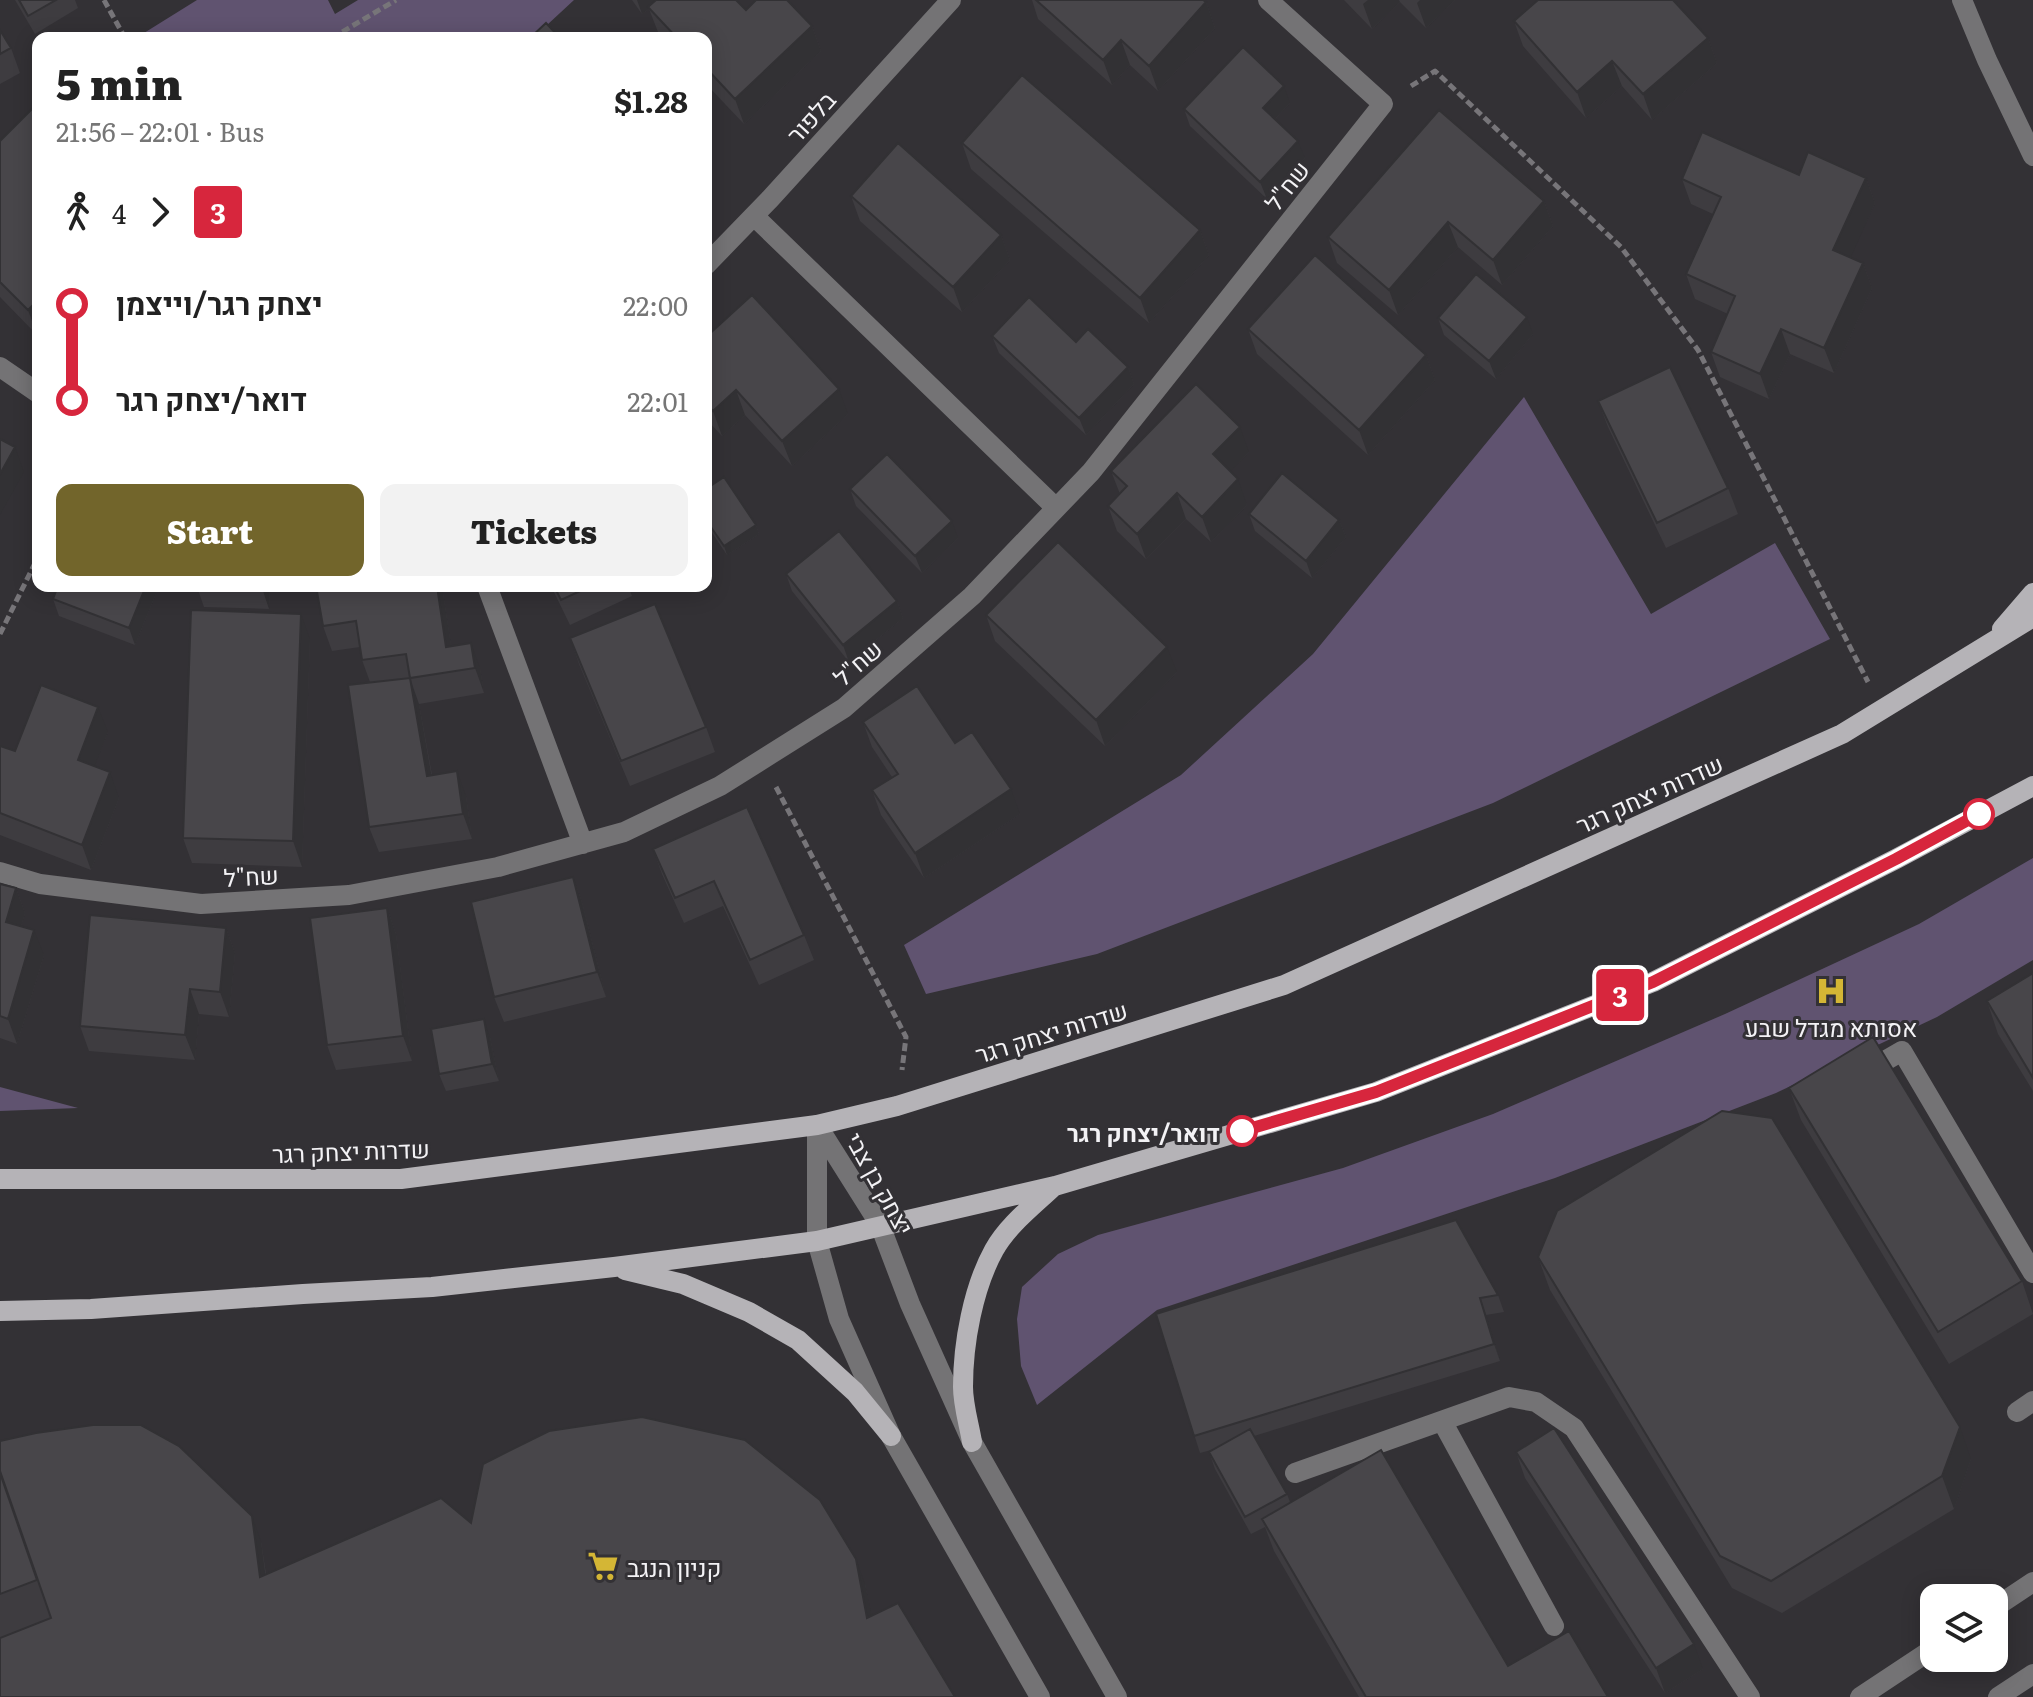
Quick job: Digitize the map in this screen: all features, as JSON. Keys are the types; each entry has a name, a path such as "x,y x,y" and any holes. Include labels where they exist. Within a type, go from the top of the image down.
{"main road":[{"path":"1990,643 2033,593"},
{"name":"שדרות יצחק רגר","path":"0,1179 401,1179 817,1125 897,1106 1284,985 1842,734 2033,617"},
{"path":"0,1311 91,1309 432,1287 614,1267 817,1241 1055,1186 1376,1092 1653,982 2033,786"},
{"path":"972,1442 963,1389 967,1333 977,1292 994,1249 1016,1221 1055,1186"},
{"path":"614,1267 683,1284 749,1312 798,1340 855,1392 891,1436"}],"street":[{"name":"בלפור","path":"712,259 951,0"},
{"path":"1268,0 1383,104"},
{"path":"1962,0 2033,156"},
{"name":"שח\"ל","path":"0,872 40,884 201,904 349,895 498,867 624,832 720,786 844,708 972,596 1091,472 1383,104"},
{"path":"754,216 1056,508"},
{"path":"0,367 32,389"},
{"path":"489,592 583,844"},
{"path":"1852,1080 1902,1051 2033,1273"},
{"name":"יצחק בן צבי","path":"817,1125 880,1225 910,1304 972,1442 1117,1697"},
{"name":"יצחק בן צבי","path":"817,1125 817,1241 839,1319 891,1436 1040,1697"},
{"path":"1295,1473 1509,1397 1536,1402 1574,1428 1750,1697"},
{"path":"1442,1421 1554,1626"},
{"path":"2008,1599 2033,1582"},
{"path":"1860,1697 1920,1657"},
{"path":"1998,1697 2033,1674"}],"path":[{"path":"104,0 122,32"},
{"path":"342,32 396,0"},
{"path":"1383,104 1435,71 1621,247 1698,350 1882,709"},
{"path":"0,634 32,569"},
{"path":"762,760 906,1037 897,1106"}],"shaded area":[{"path":"197,0 328,0 335,14 358,0 574,0 539,32 146,32"},
{"path":"1524,397 1651,614 1775,543 1830,639 1493,803 1097,954 926,994 904,945 1181,775 1313,654"},
{"path":"2033,858 2033,960 1937,1017 1776,1093 1555,1178 1157,1310 1037,1405 1021,1366 1017,1319 1022,1287 1058,1254 1098,1235 1343,1168 1493,1114 1725,1014 1919,924"},
{"path":"0,1087 78,1108 0,1111"}],"building":[{"path":"19,0 56,0 28,16"},
{"path":"656,0 736,0 746,10 756,0 787,0 812,26 735,99 712,74 712,32 671,32 648,7"},
{"path":"1036,0 1206,2 1149,66 1121,40 1103,60"},
{"path":"1538,0 1673,0 1708,38 1643,94 1612,61 1577,92 1514,21"},
{"path":"546,23 554,32 536,32"},
{"path":"0,30 11,48 0,54"},
{"path":"1243,47 1284,86 1263,108 1298,141 1260,182 1184,109"},
{"path":"1022,75 1200,230 1140,298 962,143"},
{"path":"32,109 32,306 28,310 0,282 0,141"},
{"path":"1439,110 1544,201 1493,260 1448,222 1389,290 1328,237"},
{"path":"1702,132 1799,175 1808,152 1866,178 1833,250 1863,263 1824,348 1781,329 1760,374 1711,352 1735,296 1686,274 1721,197 1682,179"},
{"path":"898,143 1001,235 953,287 851,196"},
{"path":"1315,255 1426,355 1359,430 1248,329"},
{"path":"1476,274 1527,317 1489,361 1438,318"},
{"path":"752,295 839,389 782,441 736,390 713,411 712,332"},
{"path":"1029,297 1076,342 1088,329 1128,367 1079,418 992,336"},
{"path":"1670,367 1728,488 1657,523 1598,401"},
{"path":"1196,384 1240,427 1213,454 1238,479 1202,517 1177,493 1137,534 1108,506 1127,486 1111,471"},
{"path":"0,439 15,447 0,474"},
{"path":"887,454 952,521 915,556 850,489"},
{"path":"1282,473 1339,520 1306,561 1249,514"},
{"path":"724,477 756,525 724,546 712,529 712,485"},
{"path":"839,531 897,601 843,645 786,574"},
{"path":"1058,542 1167,647 1096,720 986,615"},
{"path":"56,592 144,592 129,628 53,599"},
{"path":"317,592 438,592 446,647 471,643 475,668 410,678 406,654 362,660 356,621 323,626"},
{"path":"557,592 578,592 561,600"},
{"path":"655,604 706,727 621,761 570,638"},
{"path":"191,610 301,614 293,841 183,838"},
{"path":"410,678 427,776 457,771 463,814 369,827 348,685"},
{"path":"41,685 98,707 78,760 110,772 82,845 0,813 0,746 15,751"},
{"path":"917,686 955,743 972,732 1011,789 915,853 872,790 898,774 863,722"},
{"path":"747,807 804,935 750,960 714,881 675,898 653,849"},
{"path":"573,877 597,972 494,997 471,902"},
{"path":"0,884 16,888 6,922 34,930 8,1019 0,1016"},
{"path":"387,908 403,1036 327,1045 310,918"},
{"path":"90,915 226,928 220,992 190,989 185,1035 80,1026"},
{"path":"2033,973 2033,1078 1987,1001"},
{"path":"484,1019 492,1064 439,1074 431,1029"},
{"path":"1873,1037 2022,1281 1938,1332 1789,1088"},
{"path":"1722,1111 1772,1118 1960,1427 1942,1476 1771,1581 1720,1556 1538,1257 1557,1211"},
{"path":"1456,1220 1498,1295 1480,1298 1494,1344 1194,1436 1156,1314"},
{"name":"קניון הנגב","path":"642,1417 745,1440 820,1500 856,1559 867,1618 898,1603 955,1697 0,1697 0,1638 51,1618 0,1471 0,1441 93,1425 141,1425 179,1446 252,1516 260,1577 441,1498 471,1523 483,1464 549,1431"},
{"path":"1554,1428 1694,1644 1656,1668 1516,1452"},
{"path":"1250,1429 1287,1494 1245,1517 1209,1452"},
{"path":"1381,1450 1508,1666 1569,1631 1608,1697 1366,1697 1262,1519"},
{"path":"0,1473 37,1580 0,1594"}],"bus line":[{"name":"3","path":"1242,1131 1376,1092 1653,982 1979,814"}],"place":[{"name":"אסותא מגדל שבע","path":"1831,991"},
{"name":"דואר/יצחק רגר","path":"1242,1131"},
{"name":"קניון הנגב","path":"603,1566"}]}
